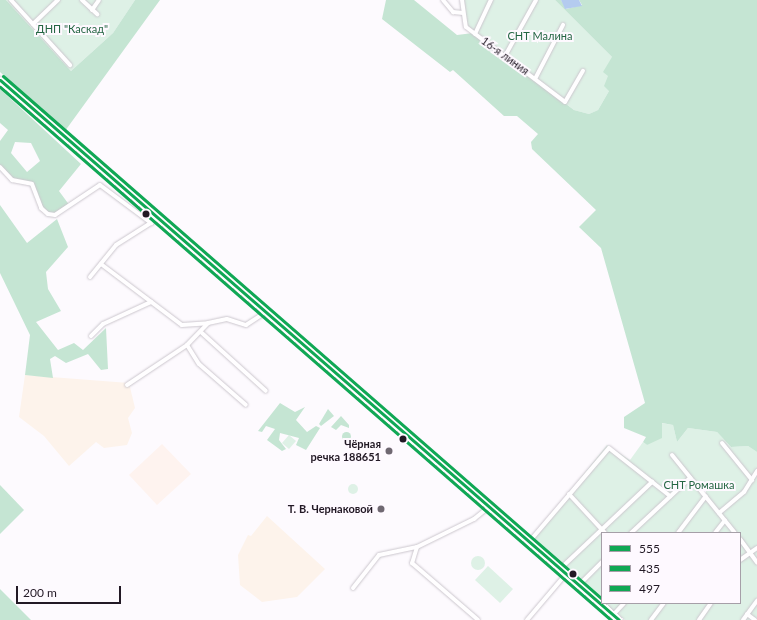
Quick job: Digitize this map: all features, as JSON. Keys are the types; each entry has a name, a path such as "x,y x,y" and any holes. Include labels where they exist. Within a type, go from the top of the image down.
{"main road":[{"path":"0,80 619,620"}],"street":[{"path":"11,0 70,65"},
{"path":"33,24 58,0"},
{"path":"82,0 97,14"},
{"path":"92,10 98,0"},
{"path":"443,0 453,12 463,13"},
{"name":"16-я линия","path":"462,0 466,27 565,102 583,71"},
{"path":"475,34 492,0"},
{"path":"505,56 536,0"},
{"path":"536,79 563,25"},
{"path":"0,167 12,180 32,184 41,208 48,214 55,215 100,185 150,224"},
{"path":"90,277 116,245 158,218"},
{"path":"101,264 182,324 208,323 227,319 246,324 266,312"},
{"path":"91,336 103,324 151,302"},
{"path":"127,384 187,345 202,333 208,323"},
{"path":"202,333 266,391"},
{"path":"187,345 199,364 246,405"},
{"path":"722,443 752,480"},
{"path":"529,542 609,448 670,496"},
{"path":"672,455 734,532"},
{"path":"719,513 744,492 757,471"},
{"path":"632,532 690,478"},
{"path":"560,569 600,528 652,482"},
{"path":"569,494 604,532"},
{"path":"679,532 706,496"},
{"path":"353,588 379,555 417,547 474,519 489,507"},
{"path":"716,532 725,520"},
{"path":"741,540 757,562"},
{"path":"417,547 412,563 478,620"},
{"path":"741,559 757,548"},
{"path":"579,585 601,563"},
{"path":"527,620 566,574"},
{"path":"743,620 757,601"},
{"path":"613,615 623,604"},
{"path":"651,620 663,604"},
{"path":"699,620 710,604"},
{"path":"747,614 755,620"}],"shaded area":[{"path":"25,375 129,383 135,408 128,418 132,433 127,445 104,448 96,442 69,466 44,436 19,417"},
{"path":"162,444 191,474 157,505 129,475"},
{"path":"267,516 325,569 297,597 262,602 240,585 238,555 248,535 251,536"}],"green space":[{"path":"0,0 6,0 71,71 113,33 135,0 160,0 65,131 0,72"},
{"name":"ДНП \"Каскад\"","path":"6,0 135,0 113,33 71,71"},
{"path":"386,0 414,0 457,35 473,33 574,110 589,114 598,110 609,91 604,86 608,76 603,72 612,57 555,0 561,0 566,9 582,5 579,0 757,0 757,452 748,446 731,447 717,432 688,428 677,442 673,425 662,423 662,438 647,445 643,442 646,437 624,428 624,417 645,403 601,248 579,227 596,210 532,149 531,142 538,134 517,116 504,116 453,70 450,72 382,19"},
{"name":"СНТ Малина","path":"462,0 555,0 612,57 609,91 598,110 589,114 574,110 469,29"},
{"path":"0,89 81,164 59,191 70,206 55,215 41,208 34,187 12,180 0,167 0,141 8,130 0,123","holes":["15,142 31,143 40,161 27,172 11,153"]},
{"path":"0,205 27,243 57,219 68,247 46,272 48,289 61,311 36,322 58,350 74,343 83,350 106,328 108,369 101,370 88,354 66,363 55,356 50,359 53,378 25,375 30,335 0,273"},
{"path":"280,403 295,412 305,407 296,420 307,432 316,426 320,428 306,450 296,445 299,438 280,433 279,440 286,449 282,451 267,440 275,429 266,426 262,432 258,431"},
{"path":"328,409 334,416 321,426 319,424"},
{"path":"341,416 349,425 349,428 341,425 336,430 331,427"},
{"name":"СНТ Ромашка","path":"661,423 673,425 677,442 688,428 717,432 731,447 748,446 757,452 757,620 625,620 606,604 741,604 741,532 601,532 601,599 532,538 607,445 630,460 643,442 647,445"},
{"path":"346,431 351,436 346,441 341,436"},
{"path":"289,435 296,441 289,449 282,443"},
{"path":"351,484 355,484 357,485 357,493 351,494 348,491 348,487"},
{"path":"0,485 24,510 0,534"},
{"path":"478,556 483,558 485,563 483,568 478,570 473,568 471,563 473,558"},
{"path":"488,566 513,589 500,603 475,580"},
{"path":"0,589 31,620 0,620"}],"water":[{"path":"561,0 579,0 582,6 565,9"}],"transit line":[{"name":"497","path":"3,76 601,598"},
{"name":"555","path":"0,80 619,620"},
{"name":"435","path":"0,87 611,620"}],"place":[{"name":"Чёрная речка 188651","path":"389,451"},
{"name":"Т. В. Чернаковой","path":"381,509"}]}
